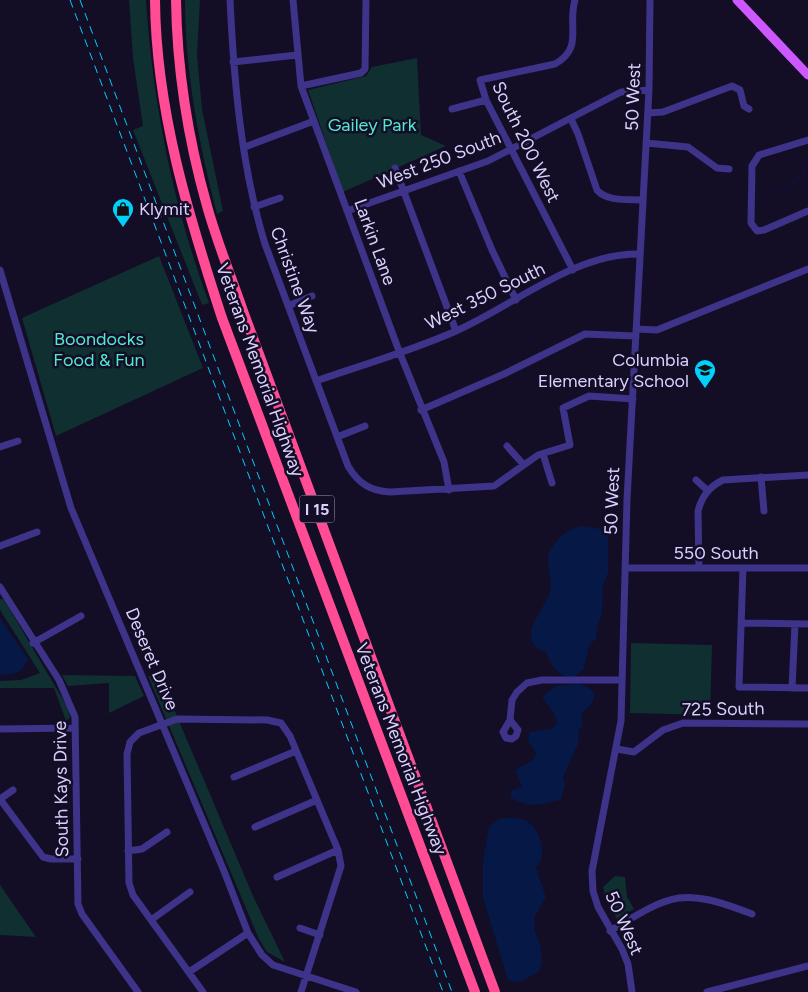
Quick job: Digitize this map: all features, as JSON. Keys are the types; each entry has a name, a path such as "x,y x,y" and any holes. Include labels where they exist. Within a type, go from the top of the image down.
{"highway":[{"name":"Veterans Memorial Highway","path":"155,0 162,84 172,148 188,215 222,318 475,992"},
{"name":"Veterans Memorial Highway","path":"177,0 176,16 180,78 190,142 207,208 242,311 495,992"}],"main road":[{"path":"739,0 808,75"}],"street":[{"name":"Christine Way","path":"230,0 233,62 254,207 288,306 353,475 368,488 390,492 494,486 511,476 523,464 543,454 570,445 563,408 589,396 633,399"},
{"name":"Larkin Lane","path":"293,0 301,86 399,351 444,462 449,490"},
{"path":"301,86 362,73 365,69 366,0"},
{"name":"South 200 West","path":"572,270 486,100 480,80 555,64 564,59 572,46 572,14 575,0"},
{"name":"50 West","path":"632,992 628,964 622,949 598,907 593,891 592,871 621,721 625,568 649,90 650,0"},
{"path":"233,62 297,55"},
{"path":"648,113 663,112 732,86 740,90 744,106 749,109"},
{"name":"West 250 South","path":"347,211 488,161 621,92 649,90"},
{"path":"452,109 486,100"},
{"path":"570,119 578,134 597,190 601,195 608,198 643,200"},
{"path":"245,147 314,122"},
{"path":"808,140 759,155 754,159 752,166 751,223 757,231 808,211"},
{"path":"646,143 674,144 697,148 717,168 728,169"},
{"path":"395,168 456,331"},
{"path":"460,171 492,250 516,300"},
{"path":"254,207 280,198"},
{"name":"West 350 South","path":"316,381 456,331 572,270 609,256 640,254"},
{"path":"422,410 504,374 585,334 636,333 657,330 808,268"},
{"name":"Deseret Drive","path":"0,270 71,508 163,724 248,933 262,955 273,965 306,974 356,992"},
{"path":"288,306 312,296"},
{"path":"337,437 365,426"},
{"path":"0,447 18,441"},
{"path":"508,446 523,464"},
{"path":"543,454 552,483"},
{"path":"699,568 698,512 710,488 723,480 808,475"},
{"path":"761,478 764,511"},
{"path":"696,480 710,488"},
{"path":"0,546 37,532"},
{"name":"550 South","path":"625,568 808,568"},
{"path":"743,568 739,687 808,688"},
{"name":"South Kays Drive","path":"0,587 59,680 71,703 76,728 78,904 82,914 138,992"},
{"path":"34,642 81,616"},
{"path":"742,623 808,624"},
{"path":"792,688 795,624"},
{"path":"510,720 512,700 524,686 542,680 622,680"},
{"path":"203,992 133,895 129,883 130,742 139,734 177,719 267,720 281,723 296,751 338,850 341,866 301,992"},
{"name":"725 South","path":"617,749 634,752 663,730 682,723 808,724"},
{"path":"0,729 76,728"},
{"path":"234,777 296,751"},
{"path":"13,790 0,799 43,857 51,860 78,859"},
{"path":"256,827 317,800"},
{"path":"128,851 142,849 167,832"},
{"path":"277,876 338,850"},
{"path":"151,920 190,892"},
{"path":"610,931 652,906 678,898 708,898 752,914"},
{"path":"300,928 320,935"},
{"path":"189,972 248,933"},
{"path":"707,992 808,966"}],"green space":[{"path":"129,0 146,0 154,77 167,154 185,229 209,303 202,305 133,130 143,126 133,58"},
{"path":"185,0 200,0 197,55 202,109 223,211 217,214 194,108 187,54"},
{"name":"Gailey Park","path":"417,58 421,135 446,146 343,192 308,90 366,76 372,67"},
{"name":"Boondocks Food & Fun","path":"159,256 203,368 56,436 22,318"},
{"path":"0,599 3,599 9,608 68,708 70,718 66,721 54,688 0,688 0,681 21,680 40,673 0,610"},
{"path":"631,643 712,645 710,715 630,713"},
{"path":"62,675 135,676 144,696 109,713 109,683 68,686"},
{"path":"148,676 160,676 253,896 285,962 267,952 259,939"},
{"path":"615,876 625,877 627,897 634,909 617,919 605,896 603,887"},
{"path":"0,885 36,937 0,935"}],"water":[{"path":"581,526 608,530 608,573 603,586 602,615 597,627 596,639 589,645 584,669 573,678 563,675 556,670 546,652 536,647 532,641 531,634 537,617 549,594 548,557 550,551 564,534"},
{"path":"0,618 28,659 23,668 17,672 0,675"},
{"path":"578,684 591,689 595,696 591,705 581,714 583,725 579,729 578,744 563,778 565,784 561,800 531,805 511,798 511,790 522,787 515,770 533,760 536,753 528,741 529,732 551,729 557,724 555,715 542,697 556,686"},
{"path":"501,818 525,820 533,826 539,836 542,847 542,858 536,868 546,897 534,918 535,931 541,947 542,962 539,972 520,982 508,980 483,898 483,861 489,826"}],"waterway":[{"path":"777,192 802,176 807,162"},
{"path":"608,530 615,523"}],"railway":[{"path":"70,0 443,992"},
{"path":"80,0 452,992"}],"place":[{"name":"Klymit","path":"123,228"},
{"name":"Columbia Elementary School","path":"705,389"}]}
